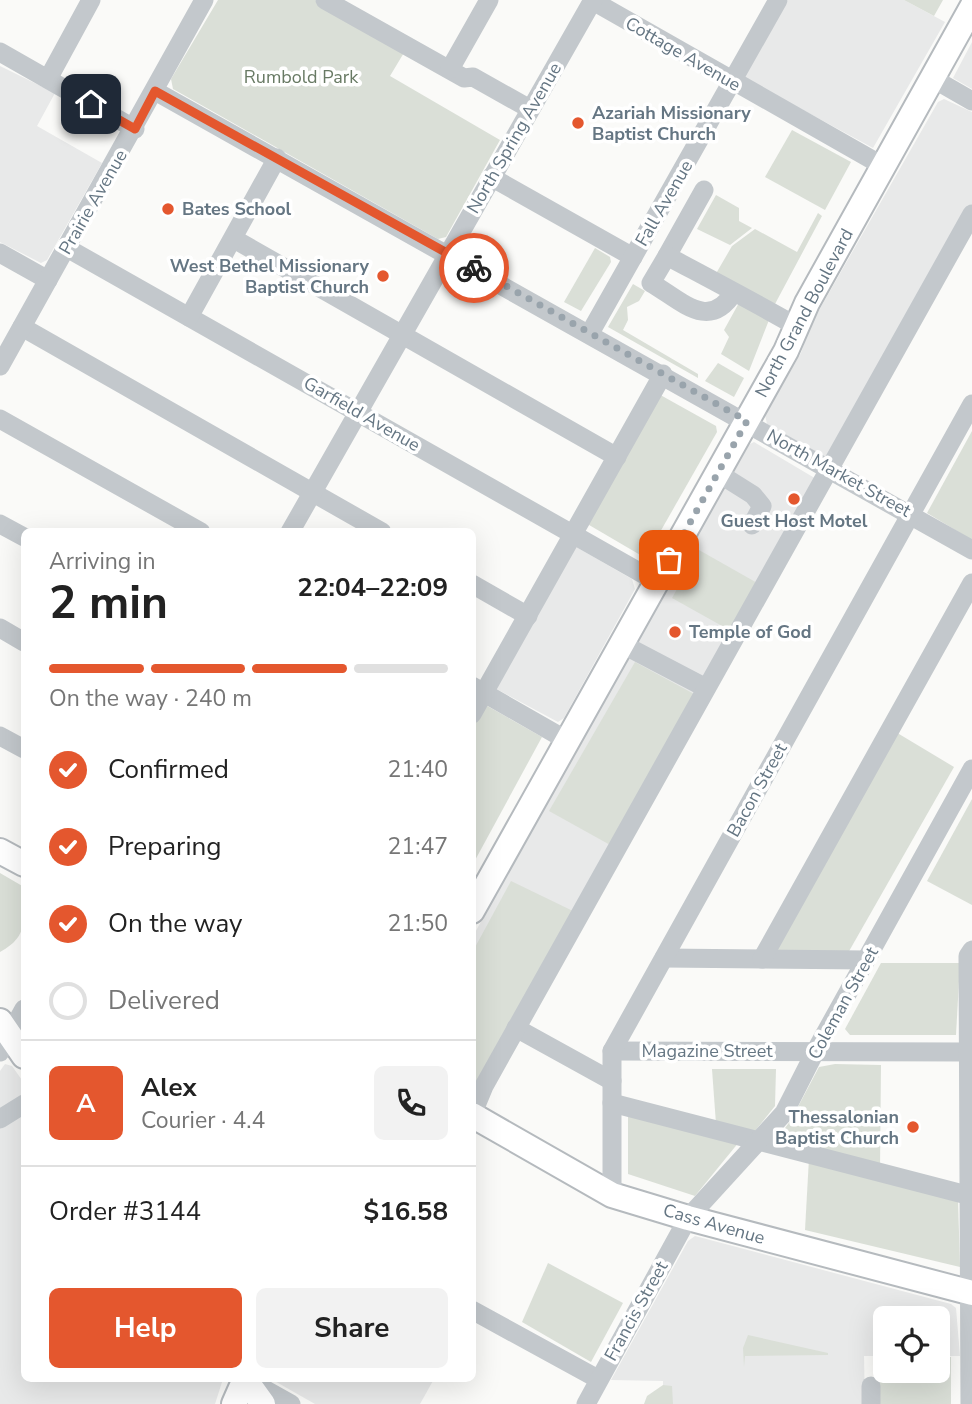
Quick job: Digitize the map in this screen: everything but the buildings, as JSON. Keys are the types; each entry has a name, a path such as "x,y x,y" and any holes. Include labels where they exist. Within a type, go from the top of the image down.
{"main road":[{"name":"North Grand Boulevard","path":"476,900 747,421 796,326 972,7"},
{"path":"0,851 21,862"},
{"path":"3,1036 21,1053"},
{"name":"Cass Avenue","path":"476,1117 612,1195 688,1218 971,1293"},
{"path":"234,1404 244,1382"},
{"path":"247,1382 263,1404"}],"street":[{"path":"47,79 91,0"},
{"name":"Prairie Avenue","path":"0,366 135,129 204,0"},
{"path":"325,0 457,74 473,77 530,108"},
{"name":"Cottage Avenue","path":"593,0 732,83 883,166"},
{"name":"North Spring Avenue","path":"292,528 593,0"},
{"name":"Fall Avenue","path":"590,333 778,0"},
{"path":"457,74 481,3"},
{"path":"0,52 135,129"},
{"path":"932,78 972,100"},
{"name":"North Market Street","path":"155,91 829,467 972,550"},
{"path":"189,317 277,158"},
{"path":"491,177 633,257"},
{"path":"704,190 652,283 702,312 714,313 724,308 734,292"},
{"path":"476,1105 516,1028 972,214"},
{"path":"234,239 617,457"},
{"name":"Garfield Avenue","path":"67,248 657,582"},
{"path":"0,253 48,280"},
{"path":"667,256 796,326"},
{"path":"22,327 375,528"},
{"path":"568,741 479,690 528,615 663,374"},
{"name":"Bacon Street","path":"612,1195 612,1051 972,404"},
{"path":"0,419 194,528"},
{"path":"718,473 753,495 762,506 752,525"},
{"path":"0,524 21,535"},
{"path":"761,959 972,583"},
{"path":"476,586 528,615"},
{"path":"0,628 21,640"},
{"path":"622,645 706,688"},
{"path":"0,736 21,748"},
{"name":"Coleman Street","path":"688,1218 785,1113 816,1051 972,769"},
{"path":"970,953 970,1404"},
{"path":"664,957 866,960"},
{"path":"3,1036 21,1013"},
{"path":"516,1028 612,1082"},
{"name":"Magazine Street","path":"612,1051 970,1052"},
{"path":"612,1103 971,1196"},
{"path":"0,1119 21,1106"},
{"name":"Francis Street","path":"586,1404 688,1218"},
{"path":"476,1312 598,1379"},
{"path":"251,1382 291,1404"}],"shaded area":[{"path":"788,0 904,0 945,22 873,148 742,77"},
{"path":"972,42 972,89 953,78"},
{"path":"0,66 55,93 37,126 102,163 47,260 41,263 0,242"},
{"path":"944,99 972,112 972,209 830,460 767,424 765,415 801,353 810,326 938,102"},
{"path":"754,442 818,480 476,1094 476,931 748,445"},
{"path":"571,544 632,579 635,589 564,718 558,722 491,686"},
{"path":"5,1064 12,1066 21,1079 21,1382 222,1382 215,1404 0,1404 0,1071"},
{"path":"695,1236 951,1304 956,1308 960,1356 950,1356 950,1306 873,1306 873,1356 864,1356 865,1404 663,1404 663,1381 611,1380 688,1241"},
{"path":"276,1382 432,1382 420,1404 315,1404"}],"green space":[{"name":"Rumbold Park","path":"218,0 315,0 405,51 390,76 500,140 446,237 438,239 173,89 171,79"},
{"path":"904,0 943,0 934,16"},
{"path":"792,130 851,162 825,210 765,177"},
{"path":"716,195 739,208 739,221 752,228 730,245 697,229"},
{"path":"818,213 822,216 775,304 714,277 732,246 755,229 797,252"},
{"path":"595,248 610,257 611,262 581,311 564,302"},
{"path":"633,284 645,291 639,301 627,307 628,320 623,330 698,374 698,378 608,327"},
{"path":"740,301 769,320 749,371 721,354 729,337 724,330"},
{"path":"718,363 744,378 734,397 705,381"},
{"path":"655,392 716,426 717,432 647,555 642,556 584,522"},
{"path":"972,431 972,540 927,513"},
{"path":"699,550 759,584 731,631 672,598"},
{"path":"635,662 696,695 612,846 549,811"},
{"path":"482,703 542,737 476,858 476,714"},
{"path":"894,731 954,767 848,953 777,953 775,939"},
{"path":"972,799 972,905 927,881"},
{"path":"0,873 21,885 21,932 10,946 0,952"},
{"path":"511,881 575,912 476,1087 476,945"},
{"path":"881,963 960,963 956,1035 850,1035 845,1029"},
{"path":"835,1064 881,1065 880,1170 774,1143 791,1120 819,1067"},
{"path":"712,1069 776,1069 775,1106 751,1136 716,1124"},
{"path":"628,1110 739,1142 695,1196 628,1174"},
{"path":"809,1158 958,1199 960,1267 805,1230"},
{"path":"548,1263 623,1303 591,1362 522,1322"},
{"path":"748,1335 828,1355 745,1356 744,1367 743,1348"},
{"path":"951,1357 951,1404 875,1404 875,1383 950,1383"},
{"path":"663,1385 672,1386 673,1404 644,1404 647,1396"}],"way so far":[{"path":"474,268 747,421 669,560"}],"place":[{"name":"Azariah Missionary Baptist Church","path":"578,123"},
{"name":"Bates School","path":"168,209"},
{"name":"West Bethel Missionary Baptist Church","path":"383,276"},
{"name":"Guest Host Motel","path":"794,499"},
{"name":"Temple of God","path":"675,632"},
{"name":"Thessalonian Baptist Church","path":"913,1127"}],"route":[{"path":"91,104 135,129 155,91 474,268"}]}
